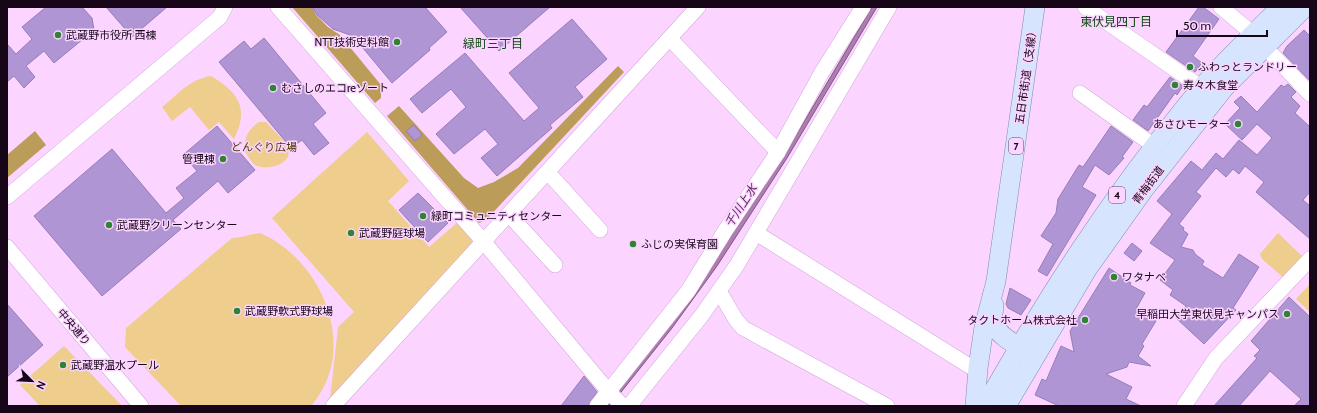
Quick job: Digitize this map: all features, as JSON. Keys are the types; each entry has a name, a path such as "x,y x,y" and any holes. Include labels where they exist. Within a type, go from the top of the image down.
{"main road":[{"name":"五日市街道（支線）","path":"1035,7 995,286 993,321 996,328 1019,346 1035,356"},
{"name":"青梅街道","path":"1006,406 1088,268 1146,188 1224,88 1281,7"},
{"name":"青梅街道","path":"985,406 1019,346 1073,259 1130,176 1202,88 1258,40 1305,7"},
{"name":"五日市街道（支線）","path":"975,406 978,368 984,327 995,286"}],"street":[{"path":"7,197 220,17 226,7"},
{"path":"278,7 483,241 618,400"},
{"path":"338,404 483,241 698,7"},
{"path":"618,400 725,231 778,152 822,72 863,7"},
{"path":"598,406 618,400 648,384 719,291 756,233 889,7"},
{"path":"1085,7 1202,88"},
{"path":"1221,7 1258,40 1310,94"},
{"path":"675,44 778,152"},
{"path":"1080,93 1146,140"},
{"path":"553,178 600,230"},
{"path":"514,220 554,265"},
{"path":"756,233 971,367 978,368"},
{"name":"中央通り","path":"7,247 141,406"},
{"path":"1184,406 1216,358 1310,259"},
{"path":"719,291 736,320 743,328 887,406"}],"green space":[{"path":"211,76 228,88 239,102 241,118 239,128 234,139 219,122 209,130 190,107 172,121 162,107 190,84"},
{"name":"どんぐり広場","path":"259,122 266,122 282,139 288,149 288,155 283,163 272,167 260,167 254,164 244,150 245,141 248,134"},
{"name":"武蔵野庭球場","path":"367,132 409,181 388,201 429,247 458,222 475,241 330,399 338,327 354,312 272,218"},
{"name":"武蔵野軟式野球場","path":"260,233 282,246 301,264 317,285 328,309 333,334 333,359 325,384 311,406 181,406 125,347 126,328 232,238"},
{"path":"1278,233 1303,257 1284,278 1262,259 1260,254"},
{"path":"1310,284 1310,312 1296,299"},
{"name":"武蔵野温水プール","path":"64,346 122,406 40,406 20,385"}],"shaded area":[{"path":"292,7 312,7 316,15 328,27 340,35 381,85 381,98 375,103"},
{"path":"872,7 877,7 787,158 717,266 672,328 610,406 605,406 782,159"},
{"path":"618,66 624,72 486,220 479,223 387,116 399,106 464,178 478,188 494,182 518,168"},
{"path":"35,131 46,145 7,178 7,155"}],"building":[{"name":"武蔵野市役所 西棟","path":"46,7 82,7 92,18 94,30 54,63 44,51 26,66 35,77 24,88 14,76 7,82 7,44 16,54 32,39 22,27"},
{"path":"106,7 167,7 132,37"},
{"name":"NTT技術史料館","path":"312,7 425,7 447,32 429,48 430,50 392,83 353,36 333,29 317,15"},
{"path":"460,7 550,7 499,51"},
{"path":"1199,7 1203,7 1219,19 1193,56 1202,63 1195,72 1166,52"},
{"path":"572,19 607,59 575,87 583,97 550,125 552,128 497,176 481,158 498,144 485,129 454,154 436,134 466,107 451,89 422,113 410,99 465,53 524,121 539,108 509,73"},
{"path":"1304,30 1310,36 1310,81 1283,53 1287,46"},
{"name":"むさしのエコreゾート","path":"264,38 326,113 313,124 329,143 314,155 302,140 291,148 219,62 244,41 251,49"},
{"path":"1170,77 1183,86 1177,95 1175,93 1148,131 1133,120 1144,105 1147,107"},
{"path":"1288,84 1296,92 1291,97 1300,106 1295,113 1310,127 1310,192 1303,200 1310,206 1310,239 1256,192 1264,182 1245,166 1239,174 1233,169 1226,177 1216,168 1196,192 1201,196 1179,224 1188,234 1181,247 1193,250 1195,254 1204,261 1202,265 1223,278 1239,254 1259,267 1233,308 1236,310 1204,344 1176,318 1186,306 1170,295 1173,290 1160,280 1175,260 1150,243 1172,214 1157,201 1191,161 1202,170 1216,153 1223,159 1239,140 1257,155 1272,138 1257,124 1242,140 1225,124 1240,108 1234,102 1241,96 1257,112 1281,85 1284,87"},
{"path":"414,125 422,135 415,141 406,131"},
{"name":"武蔵野クリーンセンター","path":"217,126 255,170 228,193 218,181 173,220 181,229 102,296 34,216 112,149 166,213 184,198 176,188 197,171 183,155"},
{"path":"1111,126 1133,142 1122,157 1124,158 1109,175 1095,165 1082,187 1096,195 1047,276 1038,271 1053,244 1041,236 1056,213 1058,199 1079,165 1083,167"},
{"name":"緑町コミュニティセンター","path":"418,193 448,223 428,242 399,210"},
{"path":"1132,243 1142,251 1134,261 1124,253"},
{"path":"1109,268 1131,283 1130,285 1145,293 1136,309 1156,321 1142,344 1144,346 1138,356 1151,366 1129,362 1127,367 1106,374 1132,387 1126,399 1141,406 1059,406 1035,395 1042,379 1046,381 1061,346 1074,352 1070,331"},
{"path":"1010,288 1031,300 1021,315 1008,308 1006,304"},
{"path":"1289,297 1310,317 1310,406 1294,406 1301,399 1270,371 1239,406 1214,406 1257,358 1254,356 1260,350 1251,341"},
{"path":"7,304 43,345 7,377"},
{"path":"584,376 597,392 588,406 561,406"}],"place":[{"name":"武蔵野市役所 西棟","path":"58,35"},
{"name":"NTT技術史料館","path":"397,42"},
{"name":"ふわっとランドリー","path":"1190,67"},
{"name":"寿々木食堂","path":"1175,85"},
{"name":"むさしのエコreゾート","path":"273,88"},
{"name":"あさひモーター","path":"1238,124"},
{"name":"管理棟","path":"223,159"},
{"name":"緑町コミュニティセンター","path":"423,216"},
{"name":"武蔵野クリーンセンター","path":"109,225"},
{"name":"武蔵野庭球場","path":"351,233"},
{"name":"ふじの実保育園","path":"633,244"},
{"name":"ワタナベ","path":"1114,277"},
{"name":"武蔵野軟式野球場","path":"237,311"},
{"name":"早稲田大学東伏見キャンパス","path":"1287,314"},
{"name":"タクトホーム株式会社","path":"1085,320"},
{"name":"武蔵野温水プール","path":"63,365"}],"district":[{"name":"東伏見四丁目","path":"1116,22"},
{"name":"緑町三丁目","path":"493,44"}],"water label":[{"name":"千川上水","path":"741,206"}]}
